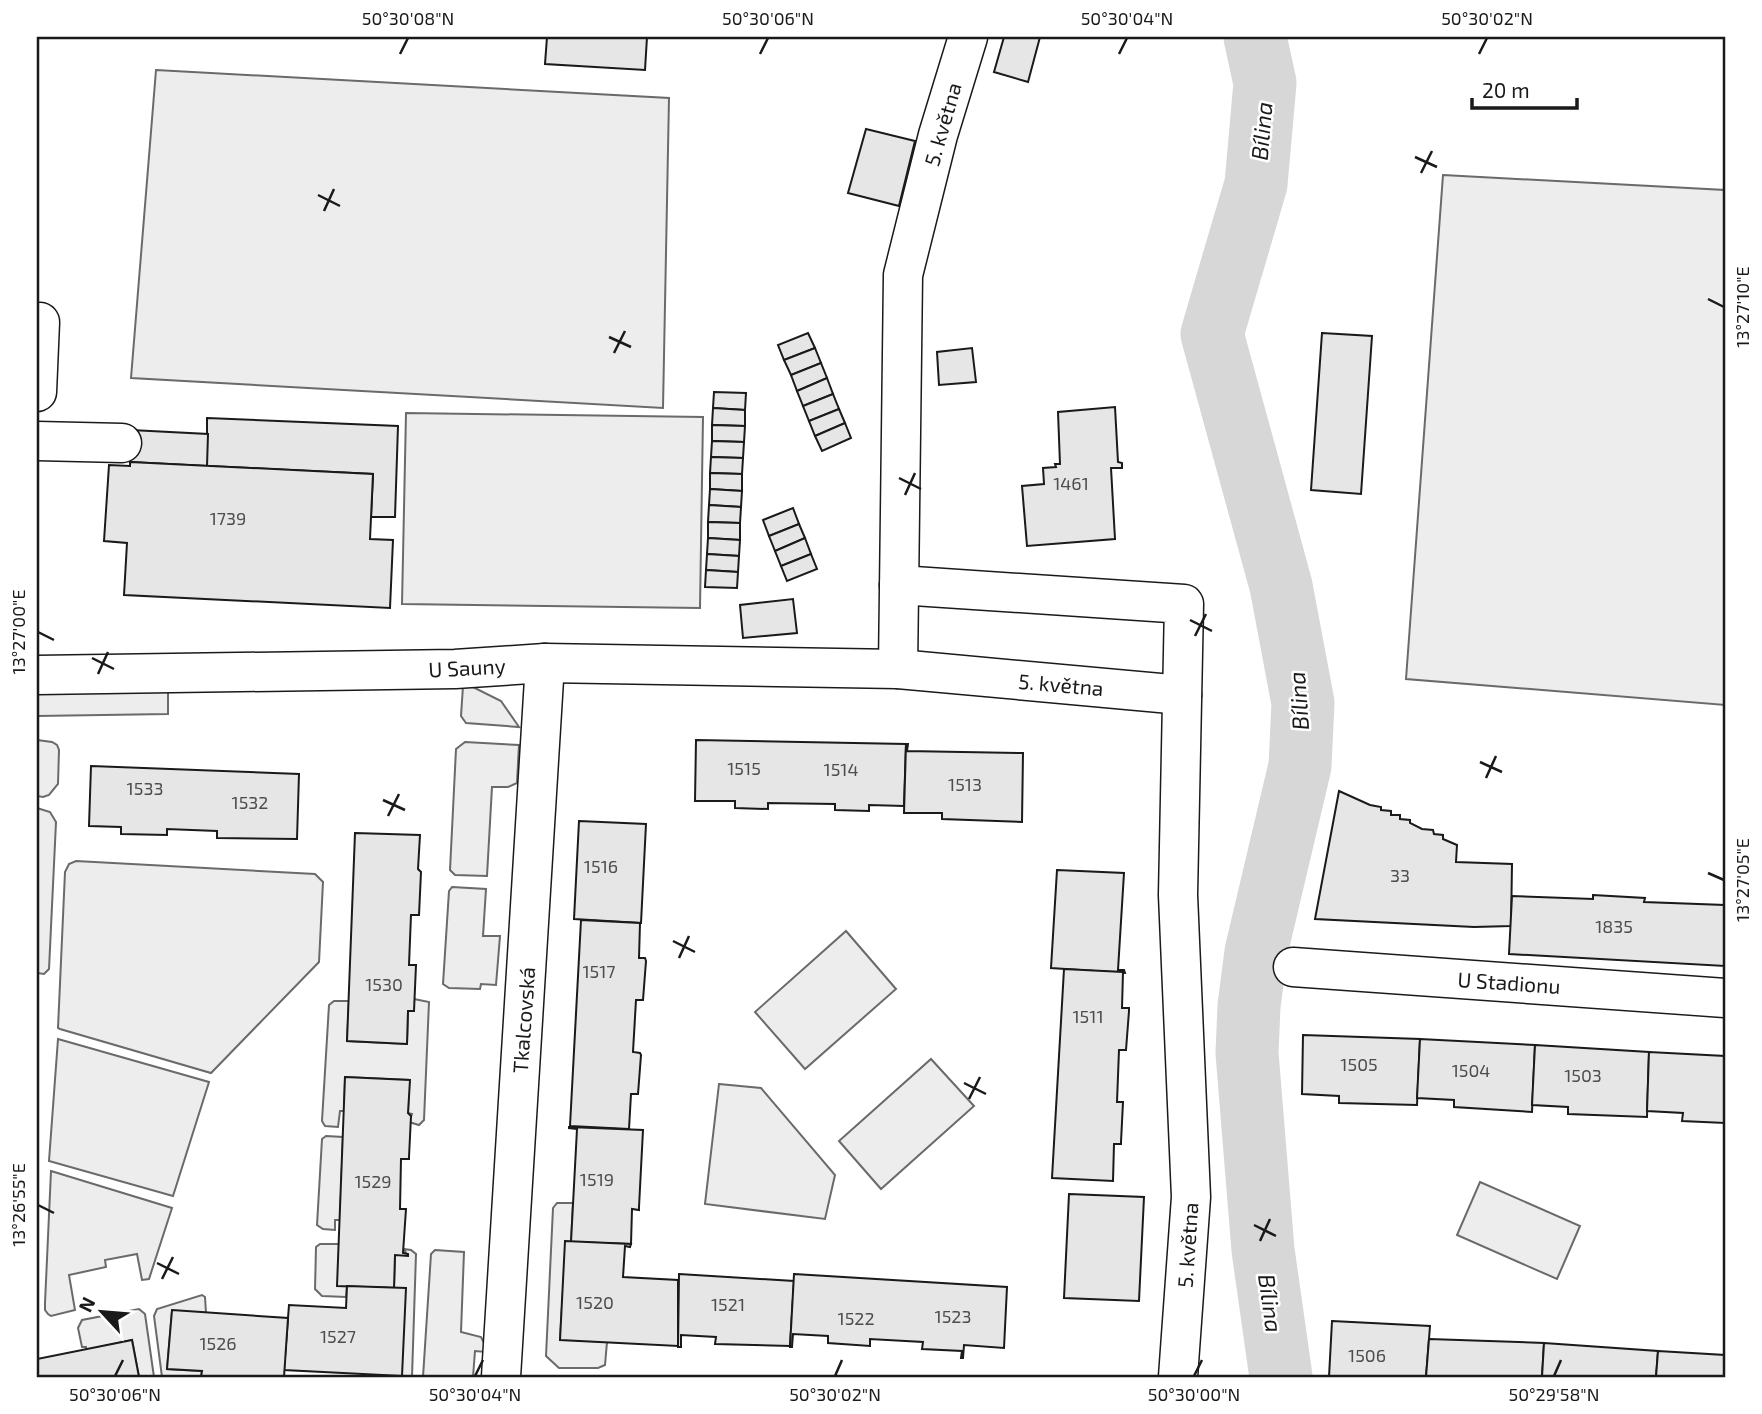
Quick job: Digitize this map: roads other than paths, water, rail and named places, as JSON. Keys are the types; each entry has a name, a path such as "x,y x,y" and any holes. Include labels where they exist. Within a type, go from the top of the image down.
{"street":[{"name":"5. května","path":"968,37 938,135 903,275 898,668 1182,695 1178,895 1191,1197 1178,1377"},
{"path":"37,393 40,322"},
{"path":"37,441 122,443"},
{"path":"899,585 1184,604 1182,695"},
{"name":"U Sauny","path":"37,675 427,670 545,663 898,668"},
{"name":"Tkalcovská","path":"500,1377 545,663"},
{"name":"U Stadionu","path":"1293,967 1725,998"}],"waterway":[{"name":"Bílina","path":"1255,37 1265,83 1256,184 1212,334 1281,586 1303,703 1300,766 1256,952 1249,1006 1247,1053 1263,1250 1281,1377"}]}
